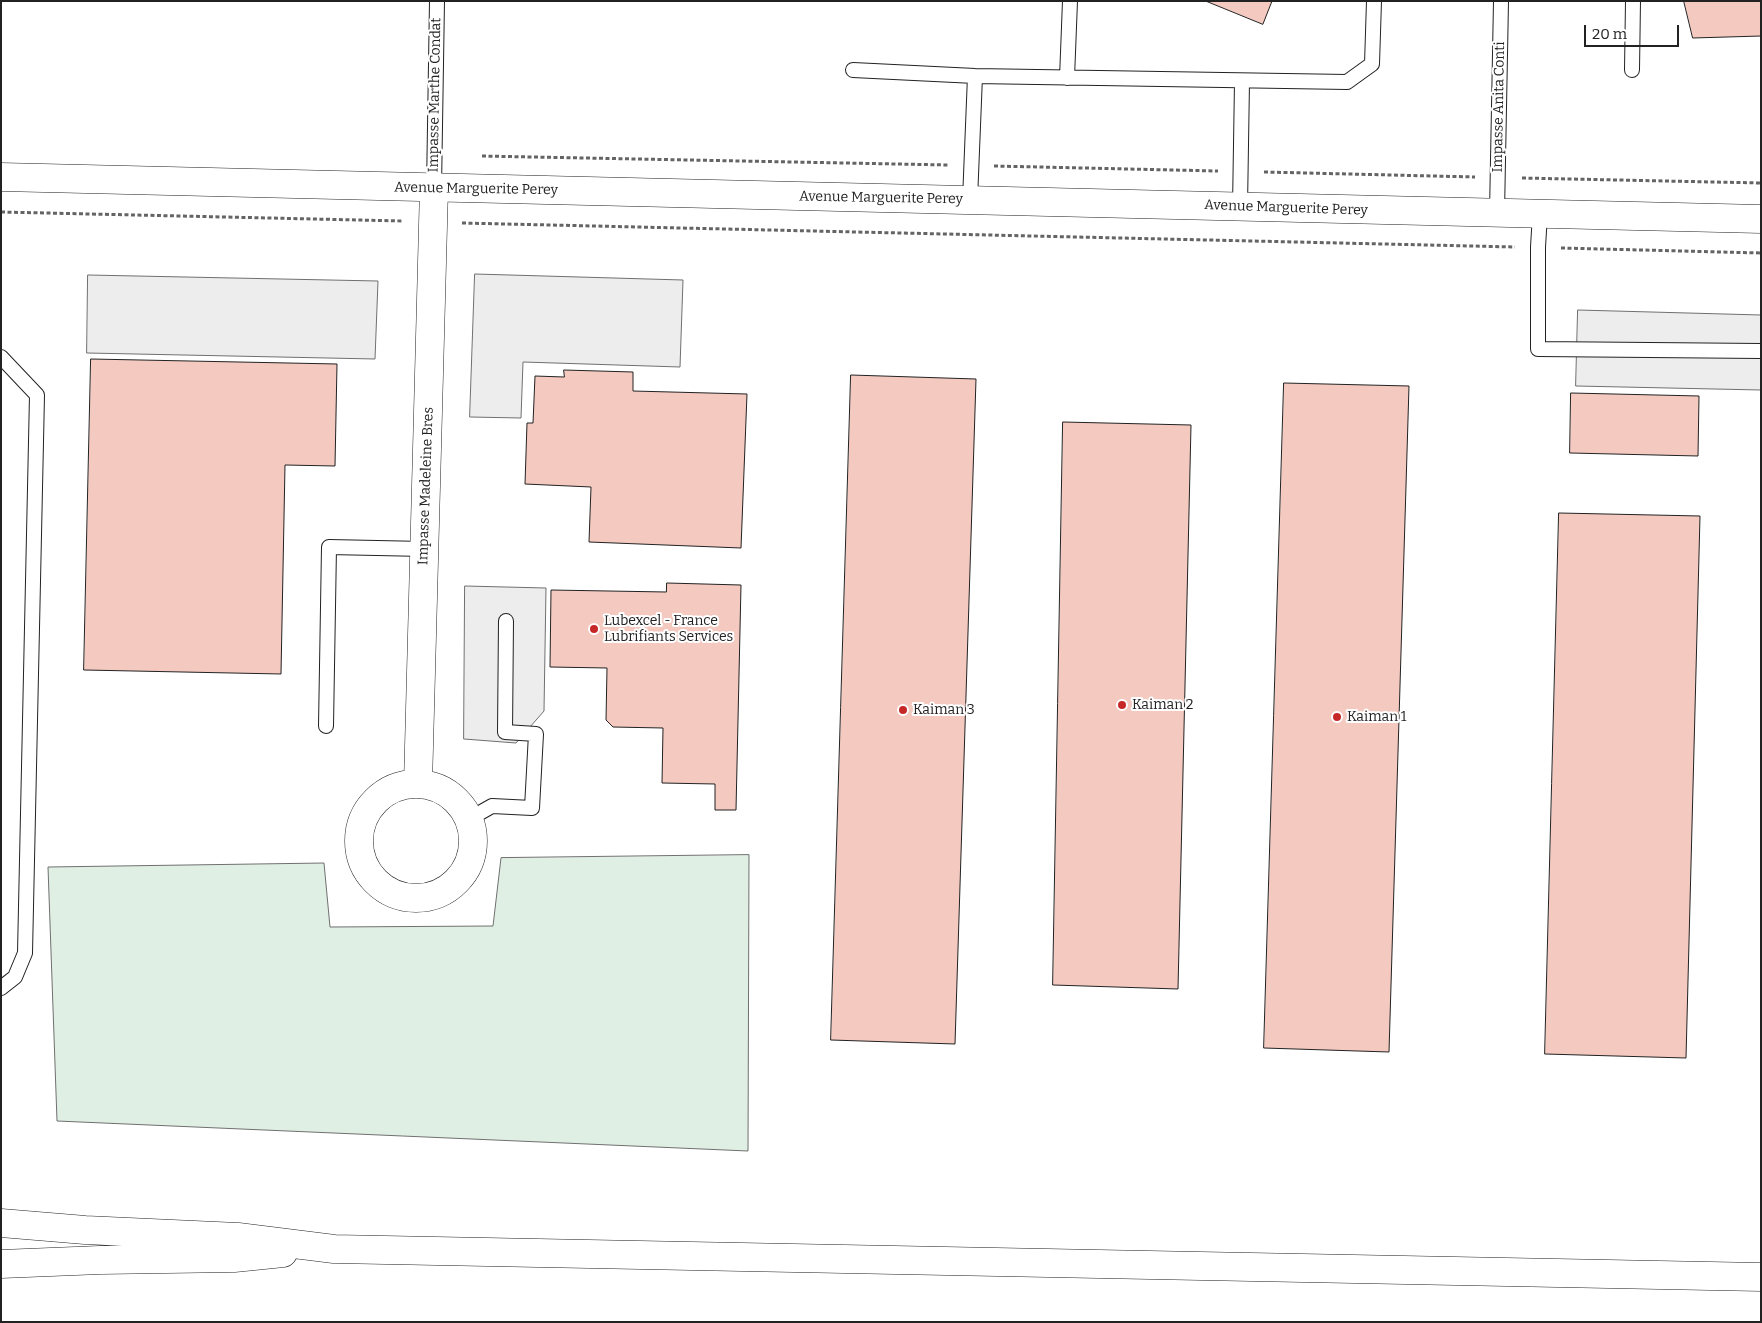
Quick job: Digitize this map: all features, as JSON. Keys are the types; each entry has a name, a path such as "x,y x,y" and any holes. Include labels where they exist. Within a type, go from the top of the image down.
{"street":[{"name":"Avenue Marguerite Perey","path":"1,177 1761,219"},
{"name":"Impasse Madeleine Bres","path":"418,784 434,188"},
{"path":"418,784 434,787 449,794 460,804 469,818 473,834 473,851 468,866 458,880 446,890 430,896 415,898 398,896 384,888 372,877 363,863 359,847 360,831 365,816 374,802 387,792 402,785 418,784"},
{"path":"1,1223 85,1230 238,1236 334,1249"},
{"path":"1,1264 234,1258 334,1249 1761,1277"}],"lane":[{"name":"Impasse Marthe Condat","path":"434,188 437,1"},
{"path":"1067,78 1070,1"},
{"path":"853,70 975,76 1242,82 1347,82 1372,64 1374,1"},
{"name":"Impasse Anita Conti","path":"1497,213 1501,1"},
{"path":"1632,70 1633,1"},
{"path":"970,200 975,76"},
{"path":"1240,207 1242,82"},
{"path":"1540,214 1538,348 1761,351"},
{"path":"1,357 37,394 25,953 15,977 1,988"},
{"path":"326,726 329,547 425,549"},
{"path":"469,818 492,806 532,808 536,734 505,732 506,621"}],"path":[{"path":"434,155 1761,183"},
{"path":"1,212 1761,254"}],"green space":[{"path":"749,855 748,1151 57,1121 48,867 324,863 330,927 493,926 501,858"}],"shaded area":[{"path":"475,274 683,280 680,367 523,362 521,418 470,417"},
{"path":"88,275 378,281 375,359 87,353"},
{"path":"1578,310 1761,315 1761,390 1576,386"},
{"path":"465,586 546,588 544,711 516,743 464,739"}],"building":[{"path":"1206,1 1272,1 1263,24"},
{"path":"1684,1 1761,1 1761,36 1693,38"},
{"path":"91,359 337,364 335,466 285,465 281,674 84,670"},
{"path":"564,370 633,372 633,391 747,394 741,548 589,542 591,487 525,484 527,423 533,423 535,376 564,377"},
{"name":"Kaiman 3","path":"851,375 976,379 955,1044 831,1040"},
{"name":"Kaiman 1","path":"1284,383 1409,386 1389,1052 1264,1048"},
{"path":"1571,393 1699,396 1698,456 1570,453"},
{"name":"Kaiman 2","path":"1063,422 1191,425 1178,989 1053,985"},
{"path":"1559,513 1700,516 1686,1058 1545,1054"},
{"path":"667,583 741,585 736,810 715,810 715,784 662,783 663,728 613,727 606,720 607,668 550,667 551,590 666,592"}],"place":[{"name":"Lubexcel - France Lubrifiants Services","path":"594,629"},
{"name":"Kaiman 2","path":"1122,705"},
{"name":"Kaiman 3","path":"903,710"},
{"name":"Kaiman 1","path":"1337,717"}]}
